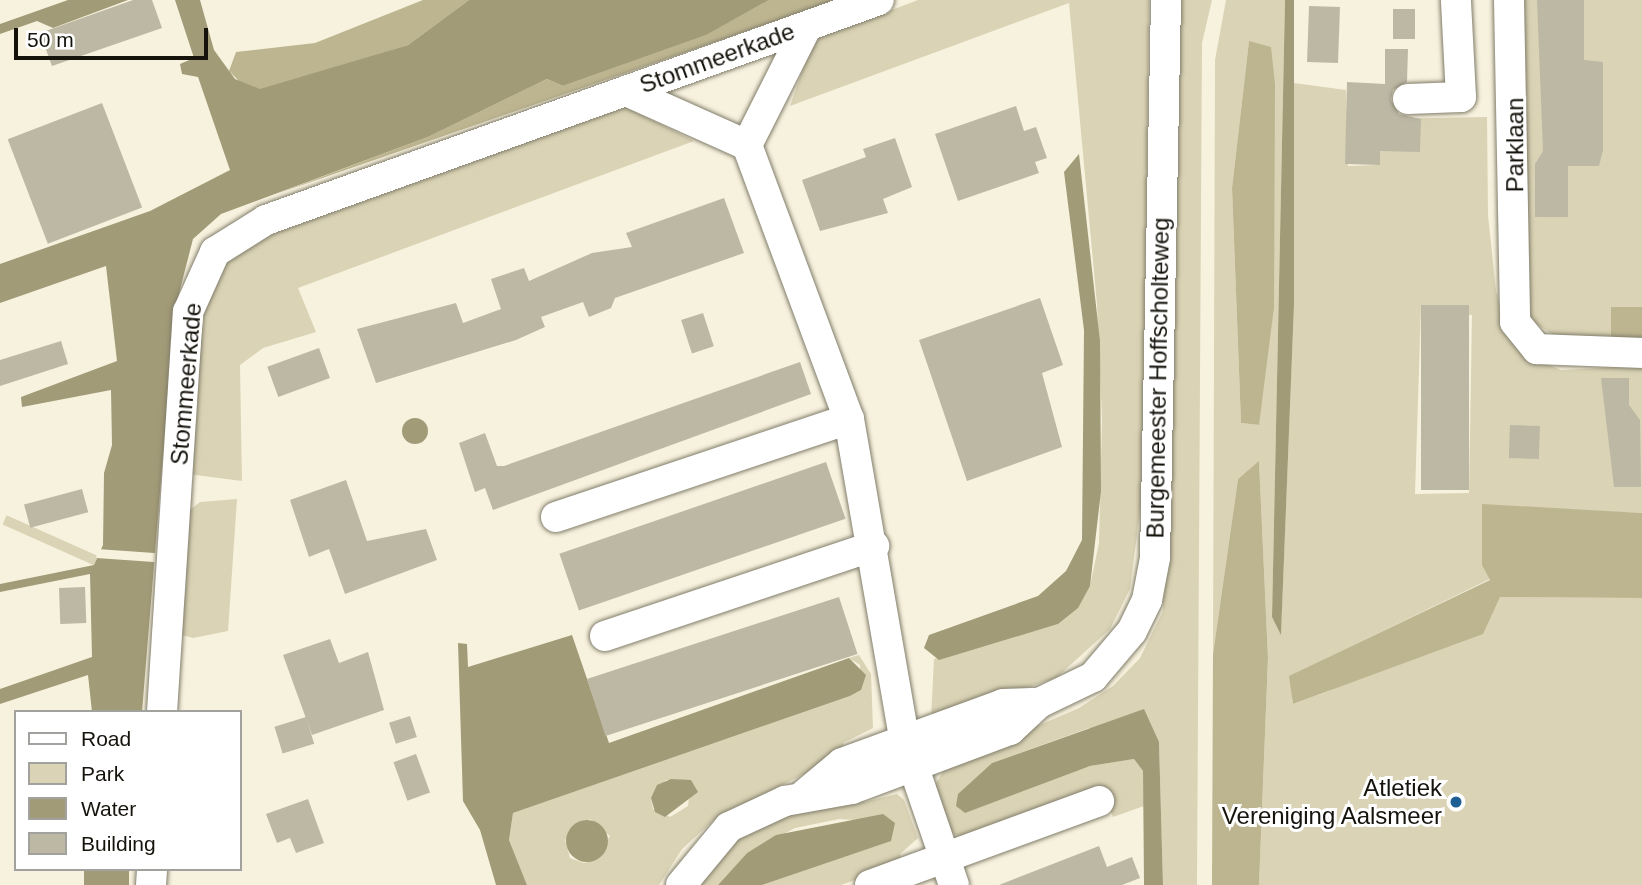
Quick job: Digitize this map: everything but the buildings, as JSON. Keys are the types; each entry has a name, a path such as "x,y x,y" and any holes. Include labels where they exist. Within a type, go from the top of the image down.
{"street":[{"name":"Stommeerkade","path":"163,710 188,312 215,252 266,220 878,0"},
{"name":"Burgemeester Hoffscholteweg","path":"681,885 729,827 805,794 852,789 908,753 1003,704 1039,703 1079,687 1114,657 1147,600 1153,568 1166,0"},
{"path":"1408,99 1461,97 1456,0"},
{"name":"Parklaan","path":"1509,0 1515,322 1536,349 1642,354"},
{"name":"Stommeerkade","path":"626,91 747,145 807,26"},
{"path":"747,145 849,419 874,546 908,753 949,872"},
{"path":"556,517 849,419"},
{"path":"605,636 874,546"},
{"path":"870,885 949,872 1099,801"}],"green space":[{"path":"918,0 1149,0 1143,488 1130,589 1110,629 1056,678 931,719 934,659 1058,624 1090,586 1099,543 1102,420 1097,304 1069,3 790,106 813,40"},
{"path":"1176,0 1212,0 1202,43 1197,885 1163,885 1159,742 1089,728 992,763 968,785 960,810 1090,766 1134,759 1143,771 1144,806 1113,817 1103,791 966,838 949,832 932,790 947,765 1079,708 1113,686 1140,658 1163,611"},
{"path":"1226,0 1285,0 1272,617 1281,633 1294,305 1294,83 1346,90 1348,166 1377,165 1376,119 1487,117 1488,215 1496,291 1509,333 1529,356 1561,370 1642,366 1642,513 1541,509 1490,579 1290,676 1293,704 1329,691 1499,597 1642,598 1642,885 1259,885 1268,658 1259,462 1238,479 1213,654 1215,60","holes":["1249,41 1259,425 1241,423 1232,188","1421,306 1427,314 1472,315 1469,493 1415,494"]},
{"path":"1516,0 1642,0 1642,307 1611,311 1612,343 1568,344 1530,320"},
{"path":"626,107 694,141 298,288 316,332 263,348 240,365 242,481 188,474 200,303 214,273 258,235"},
{"path":"237,499 228,631 193,638 178,634 185,514 200,502"},
{"path":"7,515 98,556 94,565 3,524"},
{"path":"859,655 871,674 873,728 843,743 846,753 716,818 682,849 659,885 527,885 509,840 513,813 850,696 861,690 860,665 849,658","holes":["666,780 691,780 688,806 670,817 653,809 651,798","590,819 610,836 595,860 584,863 570,858 565,840"]},
{"path":"860,794 864,802 897,794 904,800 918,838 900,854 903,863 841,885 762,885 875,845 883,814 870,821 839,819 795,828 747,853 718,885 694,885 742,835 769,820"}],"shaded area":[{"path":"423,0 469,0 408,45 260,90 243,85 229,71 236,52 315,43"},
{"path":"769,0 836,0 276,194 428,137 547,79 563,86 705,35"},
{"path":"1249,41 1271,47 1275,84 1274,307 1259,425 1241,423 1232,188"},
{"path":"1611,307 1642,307 1642,342 1611,342"},
{"path":"1259,461 1268,658 1259,885 1212,885 1213,654 1238,479"},
{"path":"1482,504 1642,513 1642,598 1500,597 1483,634 1293,704 1289,676 1490,580 1482,565"}],"water":[{"path":"68,0 128,0 53,28 37,21 0,34 0,24"},
{"path":"175,0 200,0 214,50 235,79 260,89 408,45 469,0 769,0 706,35 563,86 547,79 428,137 221,214 193,239 175,309 142,710 92,710 88,675 0,704 0,689 92,657 90,574 0,592 0,584 94,565 103,545 104,473 112,445 111,390 22,407 21,397 117,361 106,266 0,303 0,264 150,211 230,170 198,77 182,74 180,64 194,58"},
{"path":"1285,0 1294,0 1294,305 1281,635 1272,617"},
{"path":"1079,154 1100,341 1101,491 1090,586 1078,608 1058,624 939,660 924,648 929,635 1038,596 1066,571 1082,540 1084,330 1064,172"},
{"path":"415,418 424,422 428,431 424,440 415,444 406,440 402,431 406,422"},
{"path":"572,635 609,743 849,658 866,675 861,690 850,696 513,813 509,840 527,885 496,885 480,830 463,801 458,643 467,644 468,667"},
{"path":"1144,709 1159,742 1163,885 1144,885 1143,771 1134,759 1090,766 965,813 956,806 958,794 992,763"},
{"path":"671,779 691,780 698,792 665,817 655,812 651,798 657,785"},
{"path":"883,814 895,823 891,841 762,885 718,885 747,853 776,835"},
{"path":"587,820 602,826 608,841 602,856 587,862 572,856 566,841 572,826"},
{"path":"84,871 129,871 129,885 84,885"}],"pier":[{"path":"97,549 158,553 157,562 96,558"}],"place":[{"name":"Atletiek Vereniging Aalsmeer","path":"1456,802"}]}
